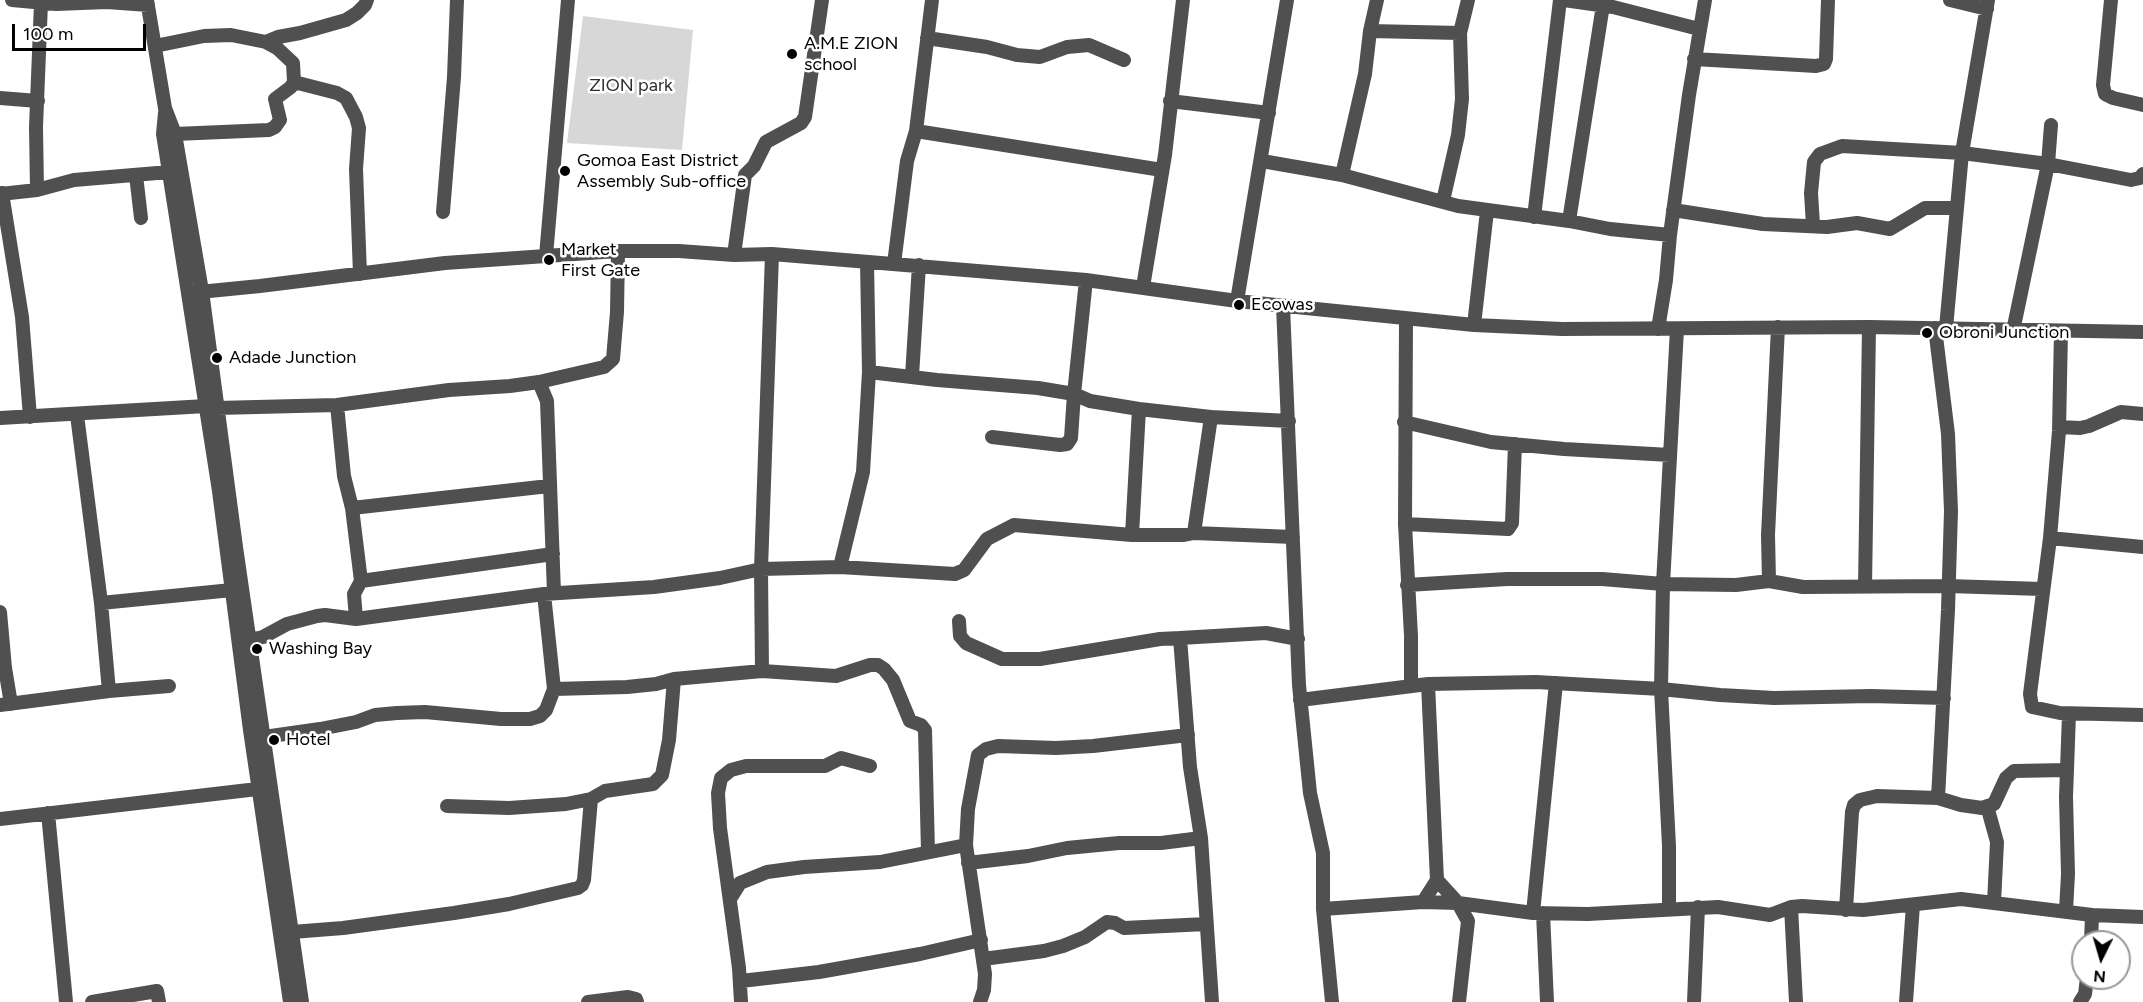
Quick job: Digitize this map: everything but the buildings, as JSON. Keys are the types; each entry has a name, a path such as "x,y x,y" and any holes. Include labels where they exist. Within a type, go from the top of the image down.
{"street":[{"path":"12,0 41,3 81,1 147,3 165,108 175,134 212,407 232,590 292,932 302,1002"},
{"path":"266,42 346,20 357,13 367,0"},
{"path":"443,212 454,77 456,0"},
{"path":"546,256 568,0"},
{"path":"734,255 745,175 754,165 766,142 801,123 805,117 822,0"},
{"path":"894,264 908,161 916,131 932,0"},
{"path":"1143,287 1162,170 1182,0"},
{"path":"1237,301 1287,0"},
{"path":"1342,175 1365,74 1370,31 1377,0"},
{"path":"1443,201 1458,135 1462,99 1460,33 1468,0"},
{"path":"1534,217 1562,0 1603,5 1699,29"},
{"path":"1658,329 1694,59 1705,0"},
{"path":"1694,59 1816,66 1824,64 1828,0"},
{"path":"1938,798 1951,511 1941,328 1962,153 1987,5 1950,0"},
{"path":"2110,0 2103,85 2105,94 2143,105"},
{"path":"37,190 41,3"},
{"path":"1569,221 1603,5"},
{"path":"1370,31 1460,33"},
{"path":"155,46 204,36 231,35 266,42 277,48 293,63 294,82 275,99 280,120 275,128 175,134"},
{"path":"927,38 987,47 1017,55 1040,57 1067,47 1089,45 1124,60"},
{"path":"294,82 337,93 346,98 356,117 359,128 356,169 360,274"},
{"path":"0,98 38,101"},
{"path":"1170,101 1269,113"},
{"path":"165,108 163,134 169,172 196,292"},
{"path":"2013,331 2048,164 2051,125"},
{"path":"916,131 1162,170"},
{"path":"1813,225 1812,182 1815,162 1820,154 1848,145 1962,153 2048,164 2131,180 2140,178 2143,174"},
{"path":"1262,161 1342,175 1458,206 1610,229 1670,235"},
{"path":"30,417 20,308 1,194 37,190 74,180 169,172"},
{"path":"136,175 141,218"},
{"path":"1673,210 1763,224 1827,226 1857,223 1890,229 1925,208 1957,208"},
{"path":"1474,325 1487,211"},
{"path":"0,418 212,407 338,405 449,390 539,382 604,367 613,359 617,312 618,251"},
{"path":"196,292 445,263 618,251 697,251 734,255 772,254 1086,280 1237,301 1474,325 1562,329 1869,327 2143,332"},
{"path":"762,672 761,569 772,254"},
{"path":"840,567 863,472 869,372 867,262"},
{"path":"912,376 919,266"},
{"path":"992,436 1060,445 1067,444 1071,438 1086,280"},
{"path":"1283,306 1300,700 1310,793 1323,853 1323,909 1332,1002"},
{"path":"1406,319 1405,524 1411,636 1411,686"},
{"path":"1769,581 1768,535 1779,327"},
{"path":"1865,587 1869,327"},
{"path":"1669,909 1669,846 1661,689 1662,602 1677,329"},
{"path":"2061,331 2060,427 2050,538 2030,694 2032,707 2069,714 2143,715"},
{"path":"869,372 937,381 1038,388 1074,393 1090,402 1139,409 1211,417 1289,421"},
{"path":"264,737 320,729 397,713 425,712 530,719 540,716 546,710 554,689 549,594 553,554 547,401 539,382"},
{"path":"338,405 344,476 352,508 361,581 354,594 356,619"},
{"path":"212,407 230,489 264,737 265,788 290,1002"},
{"path":"1132,535 1139,409"},
{"path":"2060,427 2089,426 2121,412 2143,414"},
{"path":"77,415 101,603 109,691"},
{"path":"1194,533 1211,417"},
{"path":"1404,422 1474,439 1670,455"},
{"path":"1405,524 1508,529 1512,523 1515,444"},
{"path":"352,508 549,486"},
{"path":"249,640 264,637 287,624 317,616 356,619 590,589 654,587 720,578 761,569 840,567 961,573 987,539 1014,525 1132,535 1184,536 1194,533 1293,537"},
{"path":"2050,538 2143,547"},
{"path":"361,581 553,554"},
{"path":"1407,585 1507,579 1602,579 1688,585 1736,585 1769,581 1803,587 1948,586 2042,589"},
{"path":"1662,602 1688,585"},
{"path":"101,603 232,590"},
{"path":"0,612 5,668 5,704 169,686"},
{"path":"959,621 960,636 966,643 1002,659 1040,659 1140,642 1180,638 1266,633 1298,639"},
{"path":"1180,638 1190,767 1201,838 1212,1002"},
{"path":"554,689 627,687 656,684 674,679 762,672 836,676 870,665 878,665 893,680 902,697 910,721 921,725 925,730 928,852"},
{"path":"447,807 526,808 591,799 605,791 653,784 662,775 669,740 674,679"},
{"path":"1300,700 1428,684 1556,683 1774,698 1860,696 1944,698"},
{"path":"1547,1002 1538,913 1556,683"},
{"path":"1423,902 1437,880 1428,684"},
{"path":"2066,911 2069,714"},
{"path":"980,1002 984,990 983,959 966,846 968,809 978,755 986,749 998,746 1056,748 1093,746 1188,735"},
{"path":"741,1002 741,981 720,828 718,793 722,778 730,770 746,766 825,766 841,758 870,766"},
{"path":"1846,910 1854,805 1868,797 1878,796 1938,798 1982,808 1994,804 2006,778 2014,771 2067,770"},
{"path":"0,819 265,788"},
{"path":"292,932 343,928 453,913 509,904 578,888 584,880 591,799"},
{"path":"1987,806 1997,842 1994,903"},
{"path":"48,813 66,1002"},
{"path":"968,863 1028,856 1068,848 1119,843 1161,843 1201,838"},
{"path":"730,899 740,883 767,872 880,862 966,846"},
{"path":"727,876 740,883"},
{"path":"1437,880 1458,903 1468,921 1459,1002"},
{"path":"1323,909 1423,902 1458,903 1538,913 1588,914 1732,908 1770,915 1802,906 1881,910 1961,900 2092,915 2143,917"},
{"path":"1906,1002 1912,905"},
{"path":"1468,921 1492,907"},
{"path":"1694,1002 1698,908"},
{"path":"1791,908 1797,1002"},
{"path":"2091,930 2092,915"},
{"path":"983,959 1044,951 1063,946 1085,938 1107,922 1124,928 1206,924"},
{"path":"741,981 819,972 920,954 981,940"},
{"path":"92,1002 158,992 159,1002"},
{"path":"588,1002 628,997 638,1002"}],"green space":[{"name":"ZION park","path":"583,16 693,30 682,150 567,143"}],"place":[{"name":"A.M.E ZION school","path":"792,54"},
{"name":"Gomoa East District Assembly Sub-office","path":"565,171"},
{"name":"Market First Gate","path":"549,260"},
{"name":"Ecowas","path":"1239,305"},
{"name":"Obroni Junction","path":"1927,333"},
{"name":"Adade Junction","path":"217,358"},
{"name":"Washing Bay","path":"257,649"},
{"name":"Hotel","path":"274,740"}]}
